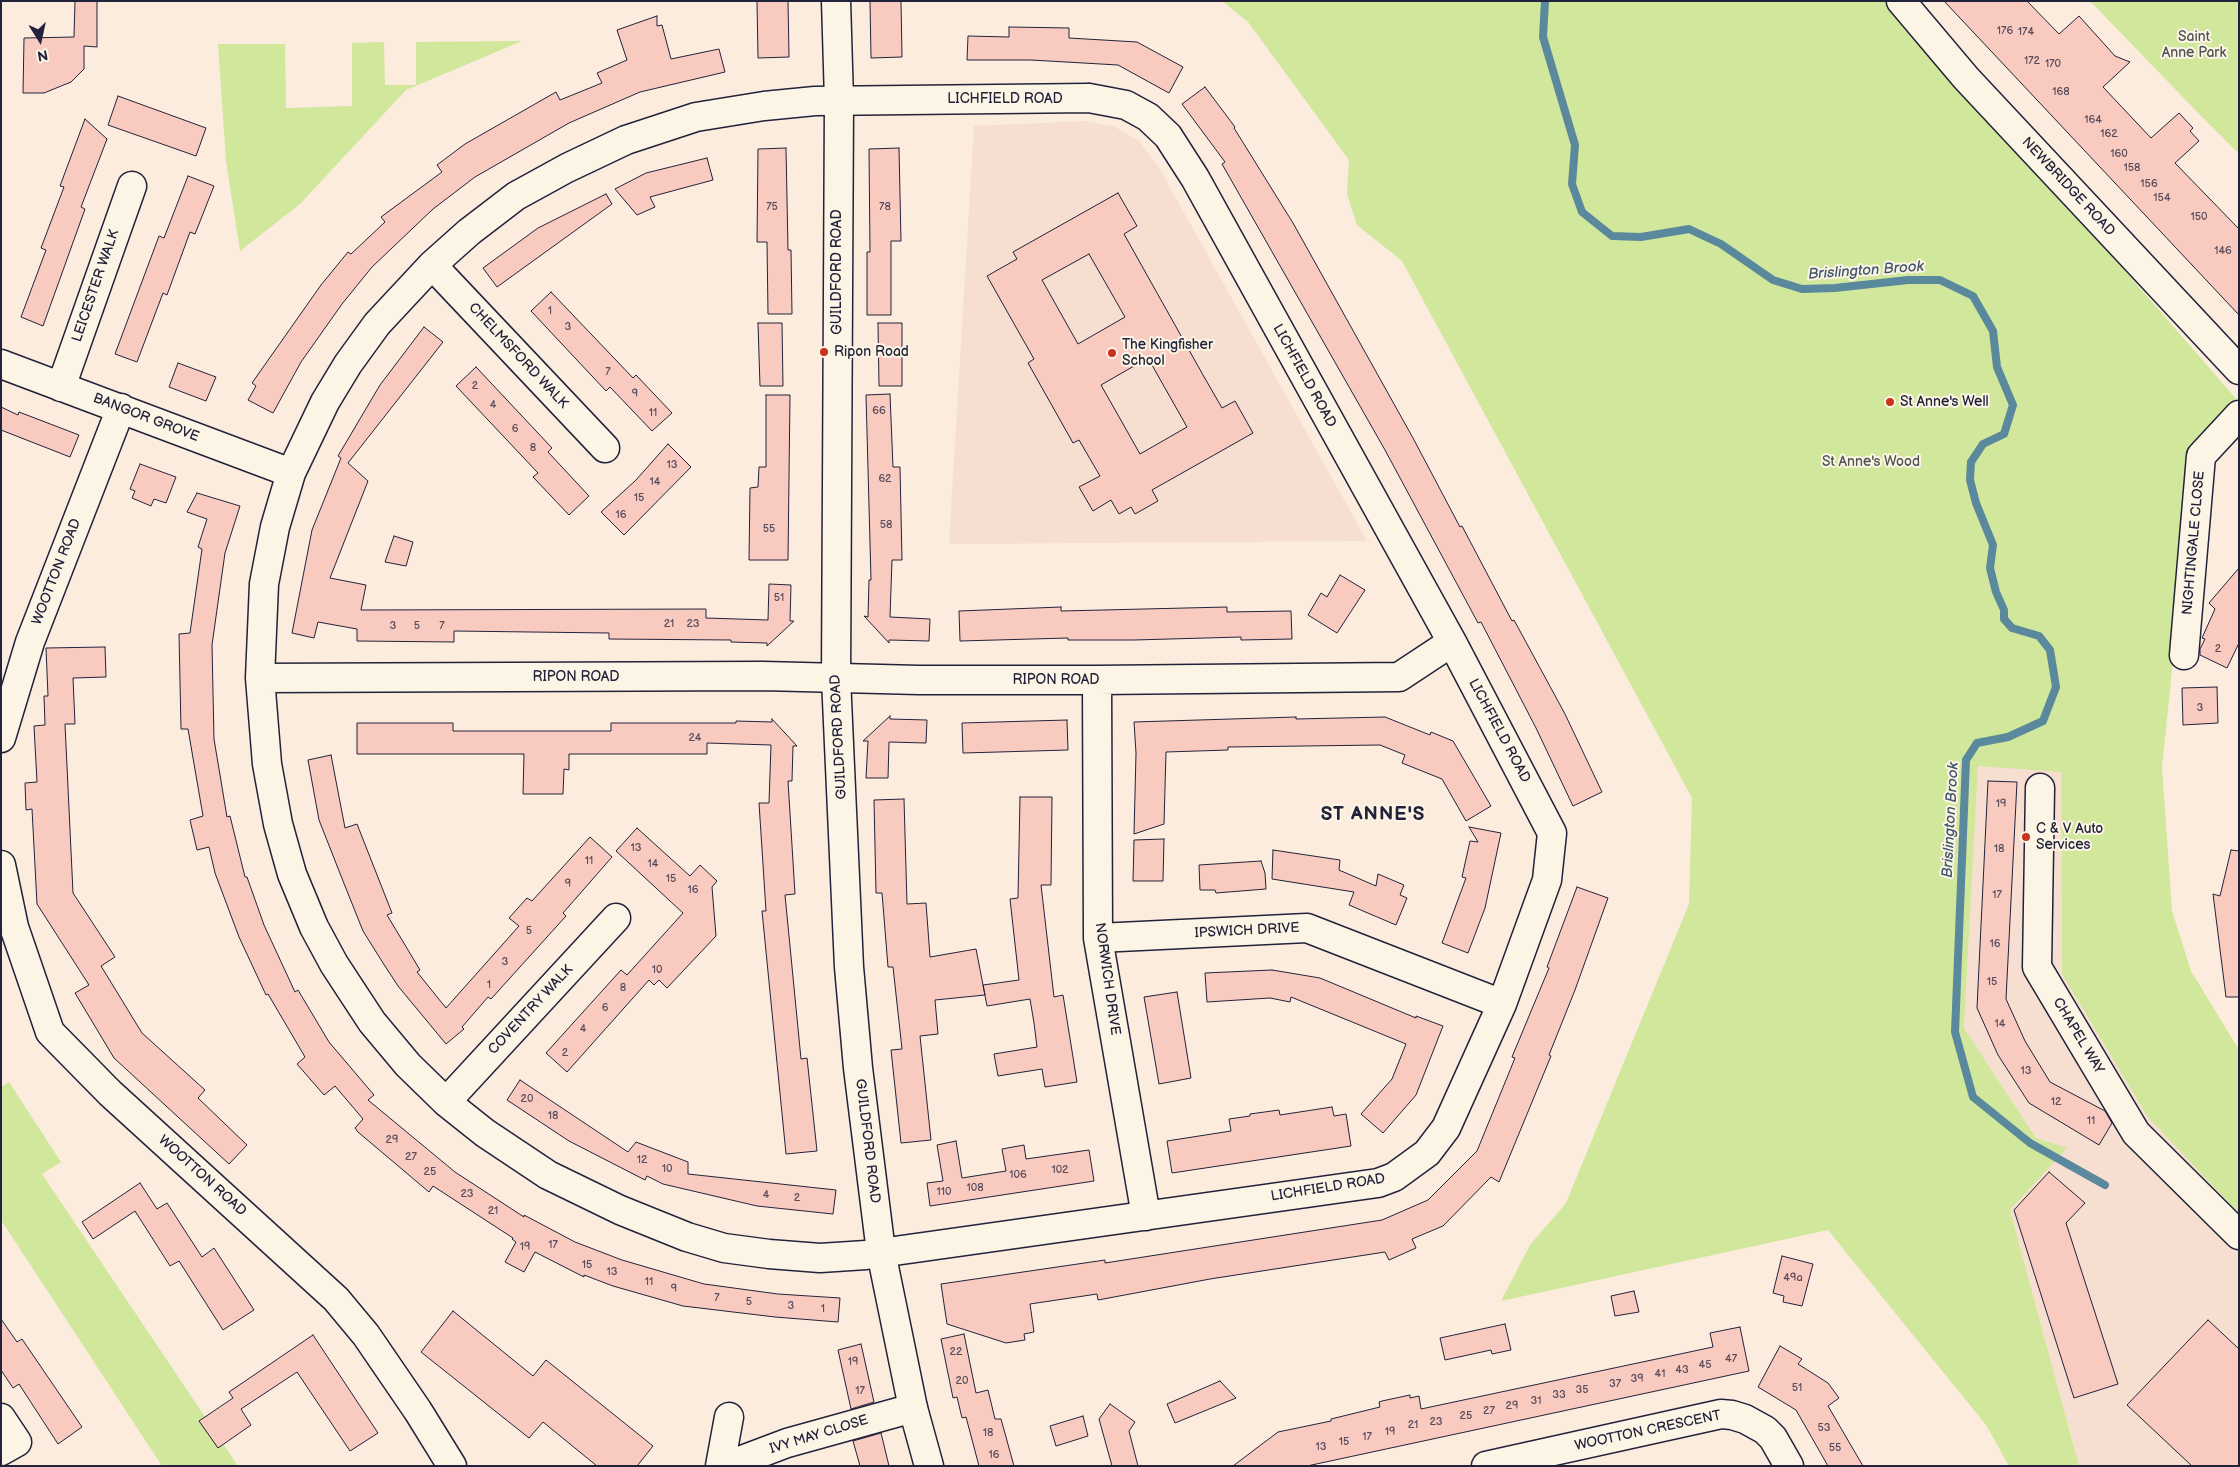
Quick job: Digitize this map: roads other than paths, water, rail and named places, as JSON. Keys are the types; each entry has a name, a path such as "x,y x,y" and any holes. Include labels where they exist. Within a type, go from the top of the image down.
{"street":[{"name":"GUILDFORD ROAD","path":"836,1 839,100 836,678 850,967 858,1068 881,1252 913,1408 929,1466"},
{"name":"NEWBRIDGE ROAD","path":"1901,1 1966,78 2239,370"},
{"name":"LICHFIELD ROAD","path":"1089,98 1126,106 1148,117 1159,126 1168,136 1195,178 1452,642 1552,833 1547,880 1502,1004 1446,1128 1433,1148 1405,1171 1378,1183 881,1252 820,1258 724,1248 687,1237 620,1210 548,1174 485,1133 446,1102 408,1066 372,1022 334,964 303,903 285,849 272,797 265,748 260,678 264,584 276,526 291,473 325,402 348,364 377,324 432,265 468,232 516,196 567,168 626,140 696,117 764,106 839,100 1089,98"},
{"name":"LEICESTER WALK","path":"61,387 132,186"},
{"name":"CHELMSFORD WALK","path":"432,265 605,448"},
{"name":"BANGOR GROVE","path":"1,364 291,473"},
{"name":"WOOTTON ROAD","path":"1,738 30,642 121,408"},
{"name":"NIGHTINGALE CLOSE","path":"2184,655 2201,456 2239,415"},
{"name":"RIPON ROAD","path":"260,678 753,676 1097,680 1399,677 1452,642"},
{"name":"NORWICH DRIVE","path":"1097,680 1098,938 1146,1216"},
{"name":"CHAPEL WAY","path":"2040,788 2037,968 2136,1133 2239,1236"},
{"name":"WOOTTON ROAD","path":"1,865 14,927 50,1032 110,1093 336,1299 366,1335 452,1466"},
{"name":"COVENTRY WALK","path":"446,1102 616,918"},
{"name":"IPSWICH DRIVE","path":"1098,938 1307,928 1502,1004"},
{"name":"IVY MAY CLOSE","path":"726,1466 787,1443 913,1408"},
{"name":"WOOTTON CRESCENT","path":"1486,1466 1720,1414 1744,1419 1765,1430 1773,1438 1789,1466"},
{"path":"720,1466 729,1417"},
{"path":"1,1418 17,1442 1,1451"}],"waterway":[{"name":"Brislington Brook","path":"1545,1 1543,37 1575,145 1572,184 1582,212 1612,236 1641,237 1689,229 1721,244 1773,280 1802,289 1835,288 1908,280 1940,280 1973,296 1993,331 1997,367 2013,405 2004,434 1983,444 1971,462 1970,480 1976,503 1993,545 1990,568 1996,592 2004,610 2004,619 2012,628 2039,636 2050,650 2056,687 2043,721 2008,737 1977,743 1966,760 1955,1032 1973,1097 2030,1143 2105,1185"}],"place":[{"name":"Ripon Road","path":"824,352"},
{"name":"The Kingfisher School","path":"1112,353"},
{"name":"St Anne's Well","path":"1890,402"},
{"name":"C & V Auto Services","path":"2026,837"}],"district":[{"name":"ST ANNE'S","path":"1373,815"}],"park label":[{"name":"Saint Anne Park","path":"2194,46"},
{"name":"St Anne's Wood","path":"1871,462"}]}
